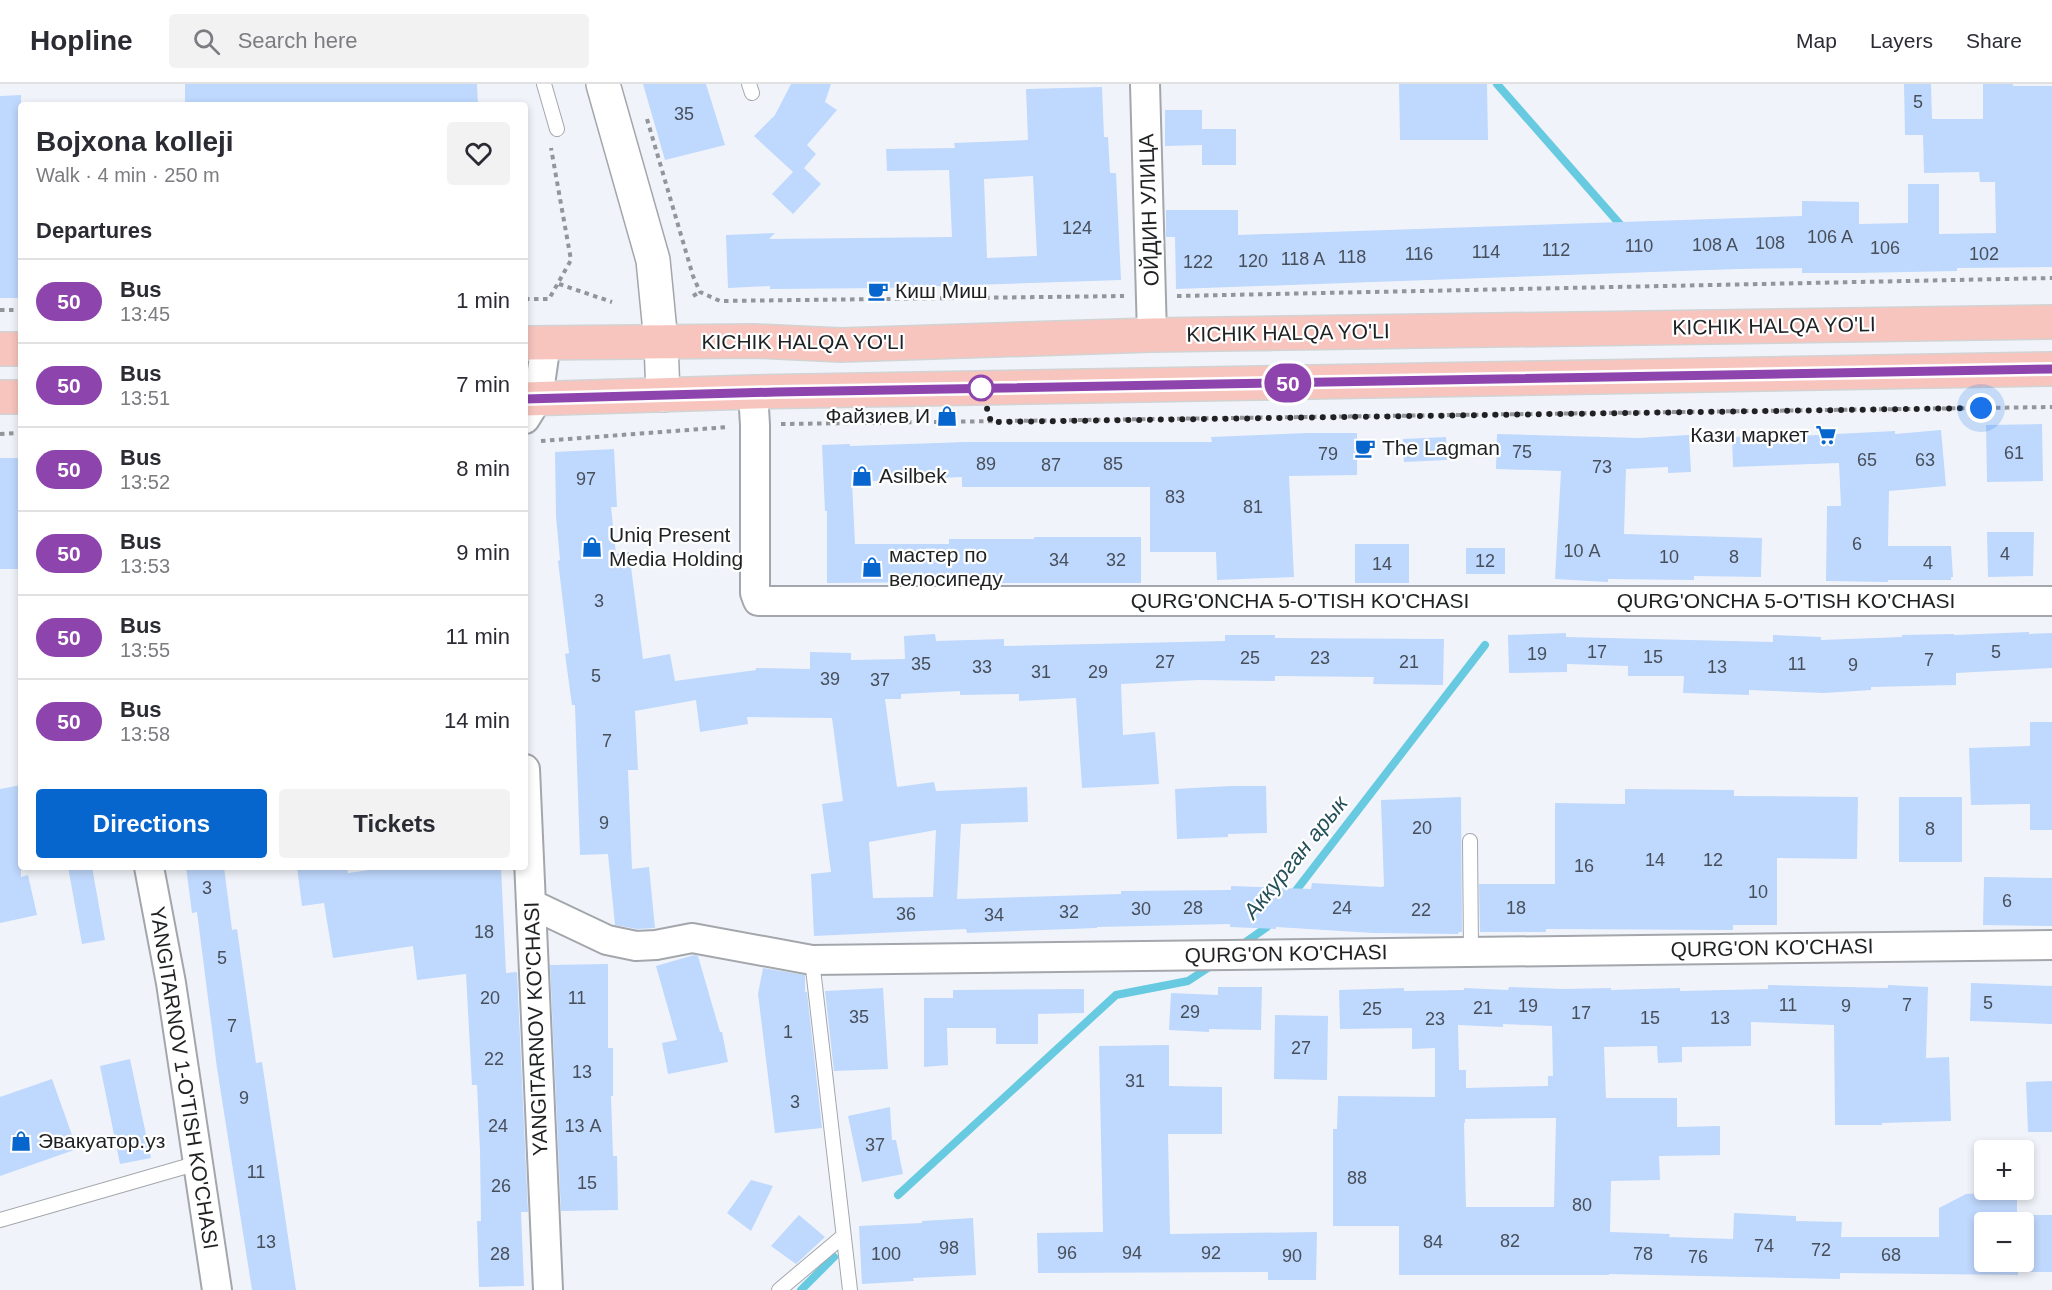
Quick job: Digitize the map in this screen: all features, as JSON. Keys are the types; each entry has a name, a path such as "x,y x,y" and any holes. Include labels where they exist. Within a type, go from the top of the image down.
{"highway":[{"name":"KICHIK HALQA YO'LI","path":"535,343 755,341 841,345 1152,335 2052,322"},
{"path":"0,349 18,349"},
{"path":"531,414 663,394 2052,369"},
{"path":"0,397 18,397"}],"main road":[{"path":"603,84 653,260 661,342 663,394"}],"street":[{"name":"ОЙДИН УЛИЦА","path":"1145,84 1152,335"},
{"path":"531,414 535,343"},
{"name":"QURG'ONCHA 5-O'TISH KO'CHASI","path":"753,392 755,593 759,601 2052,601"},
{"name":"YANGITARNOV KO'CHASI","path":"528,836 548,1290"},
{"name":"YANGITARNOV 1-O'TISH KO'CHASI","path":"150,870 171,983 217,1290"},
{"name":"QURG'ON KO'CHASI","path":"531,904 607,940 636,946 656,945 692,938 812,960 2052,945"}],"lane":[{"path":"544,84 557,129"},
{"path":"1470,841 1471,951"},
{"path":"812,960 849,1290"},
{"path":"0,1220 198,1163"},
{"path":"779,1290 842,1238"}],"path":[{"path":"646,117 693,276 700,292 720,301 1151,296 2052,278"},
{"path":"528,299 549,299 572,260 548,141"},
{"path":"559,284 612,302"},
{"path":"693,296 700,292"},
{"path":"720,301 721,308"},
{"path":"0,310 18,310"},
{"path":"531,414 755,425 2052,407"},
{"path":"0,434 18,434"}],"building":[{"path":"185,84 477,84 478,102 185,102"},
{"path":"643,84 706,84 725,145 665,160"},
{"path":"791,84 831,84 825,102 837,110 807,145 816,154 804,168 821,184 793,214 772,194 793,172 754,136 775,115"},
{"path":"1399,84 1487,84 1488,140 1400,140"},
{"path":"1904,84 1931,84 1932,119 1983,119 1983,84 2052,86 2052,267 1957,268 1957,271 1858,273 1802,273 1802,268 1738,269 1176,289 1175,237 1166,237 1166,210 1238,210 1238,235 1802,216 1802,201 1859,202 1859,224 1908,223 1908,184 1939,184 1939,234 1996,233 1995,182 1980,182 1979,172 1924,173 1923,135 1905,135"},
{"path":"1102,87 1104,137 1108,137 1110,173 1116,173 1121,280 885,288 770,289 770,286 728,288 726,235 775,233 769,239 952,237 949,170 887,171 886,149 955,148 954,143 1028,140 1026,89","holes":["1033,176 1037,256 987,258 984,179"]},
{"path":"21,95 21,102 18,102 18,298 0,298 0,96"},
{"path":"1165,110 1202,110 1202,129 1236,129 1236,165 1202,165 1202,145 1165,146"},
{"path":"2042,424 2043,481 1987,482 1986,425"},
{"path":"1941,430 1946,486 1889,491 1888,546 1951,546 1953,577 1951,580 1826,581 1827,506 1841,506 1839,463 1733,467 1732,437 1761,436 1761,438 1895,431 1895,434"},
{"path":"1357,433 1357,475 1289,476 1294,577 1217,580 1216,552 1150,552 1150,487 962,487 962,477 852,482 855,544 949,544 949,539 1141,537 1141,583 949,585 949,582 827,583 827,511 825,511 822,445 966,442 1212,442 1211,437"},
{"path":"1497,434 1638,438 1689,435 1691,472 1668,473 1668,467 1626,469 1624,534 1762,538 1761,577 1694,576 1694,580 1608,579 1608,582 1555,579 1561,471 1496,469"},
{"path":"1446,437 1447,460 1404,462 1403,439"},
{"path":"614,449 617,507 611,507 616,554 629,552 643,659 670,654 675,681 756,670 756,668 810,669 810,652 851,653 851,660 905,659 904,636 935,634 936,641 1004,639 1004,646 1225,641 1225,635 1275,635 1275,638 1444,639 1443,685 1373,684 1374,677 1275,676 1275,681 1199,680 1121,684 1123,735 1155,732 1159,784 1082,788 1076,698 1019,701 1019,694 960,695 960,691 901,694 901,699 885,699 897,787 934,782 936,791 1027,787 1028,822 961,824 957,899 1121,894 1121,891 1231,890 1231,886 1311,889 1312,883 1382,887 1384,886 1381,800 1461,797 1462,932 1458,934 1373,933 1276,927 1276,929 1230,927 1230,924 967,933 966,929 814,936 811,874 831,872 822,804 843,801 832,718 747,717 748,724 700,732 696,700 635,711 638,770 628,770 632,869 649,867 655,928 637,929 615,925 608,854 580,855 575,705 572,705 565,654 569,653 558,561 560,560 556,516 555,452","holes":["936,830 933,897 873,898 869,842"]},
{"path":"0,458 18,458 18,569 0,569"},
{"path":"1987,532 2034,532 2033,576 1988,577"},
{"path":"1355,544 1409,544 1409,583 1355,583"},
{"path":"1466,548 1505,548 1505,574 1466,574"},
{"path":"2029,632 2029,634 2052,633 2052,668 1956,673 1956,685 1871,687 1871,690 1824,693 1749,690 1749,695 1683,693 1684,676 1628,676 1628,666 1567,664 1567,672 1509,673 1508,635 1566,633 1566,637 1773,642 1773,635 1821,637 1821,640 1902,637 1902,635"},
{"path":"2030,722 2052,722 2052,830 2030,830 2030,804 1971,805 1969,748 2030,746"},
{"path":"18,786 18,870 21,870 21,877 28,875 37,915 0,923 0,789"},
{"path":"1266,786 1267,833 1177,839 1175,789"},
{"path":"1625,789 1734,790 1734,796 1858,797 1857,859 1777,858 1777,925 1733,925 1733,930 1546,929 1546,932 1480,932 1479,884 1555,884 1555,803 1625,804"},
{"path":"1899,797 1962,797 1962,862 1899,862"},
{"path":"69,870 93,870 105,940 82,944"},
{"path":"186,870 224,870 232,930 237,929 256,1063 262,1062 296,1290 252,1290 217,1068 197,912 192,913"},
{"path":"297,870 348,870 348,873 370,870 501,870 506,973 517,972 528,1212 521,1212 524,1286 479,1287 477,1221 481,1221 480,1151 477,1085 472,1085 466,974 417,980 413,946 333,958 324,903 302,906"},
{"path":"1984,877 2052,878 2052,926 1983,925"},
{"path":"694,955 698,956 720,1032 722,1032 728,1062 668,1074 662,1043 677,1040 656,966"},
{"path":"608,964 608,1048 613,1048 613,1096 611,1096 613,1156 617,1156 618,1210 561,1211 550,965"},
{"path":"763,968 805,975 805,992 807,992 822,1128 775,1133 758,994"},
{"path":"1971,983 2052,986 2052,1024 1970,1021"},
{"path":"1768,985 1928,987 1926,1058 1949,1057 1951,1121 1835,1125 1834,1025 1751,1022 1751,1046 1682,1047 1682,1062 1658,1063 1657,1046 1604,1047 1606,1098 1677,1098 1677,1127 1720,1126 1720,1155 1659,1156 1660,1180 1611,1181 1610,1232 1733,1239 1734,1213 1796,1216 1796,1221 1842,1222 1841,1237 1939,1237 1939,1208 1966,1194 1974,1194 1974,1200 2017,1200 2017,1212 1974,1212 1974,1272 2018,1272 2018,1275 1840,1273 1840,1279 1609,1274 1399,1275 1399,1226 1333,1226 1333,1129 1337,1129 1338,1096 1435,1097 1435,1048 1412,1049 1412,1028 1340,1029 1339,990 1404,988 1404,991 1464,990 1464,988 1508,990 1509,987 1611,988 1611,990 1680,988 1680,991 1768,989","holes":["1458,1025 1552,1026 1553,1076 1548,1076 1548,1086 1466,1088 1466,1070 1459,1070","1556,1118 1554,1207 1466,1207 1465,1119"]},
{"path":"1218,987 1262,987 1261,1030 1209,1029 1209,1032 1169,1030 1171,993 1218,995"},
{"path":"883,988 888,1069 834,1071 825,991"},
{"path":"1084,989 1084,1013 1038,1014 1038,1044 996,1044 996,1028 947,1028 948,1065 924,1067 924,998 953,998 953,990"},
{"path":"1275,1015 1328,1016 1327,1080 1274,1079"},
{"path":"1169,1045 1169,1086 1222,1087 1222,1134 1168,1134 1170,1234 1317,1232 1316,1280 1268,1280 1268,1272 1038,1273 1037,1233 1103,1232 1099,1046"},
{"path":"130,1059 151,1158 120,1164 100,1066"},
{"path":"52,1079 77,1149 0,1176 0,1097"},
{"path":"2052,1081 2052,1132 2028,1132 2026,1082"},
{"path":"890,1107 892,1140 896,1140 903,1174 862,1182 848,1116"},
{"path":"751,1180 773,1186 751,1231 727,1213"},
{"path":"799,1215 825,1237 796,1264 771,1246"},
{"path":"2034,1215 2052,1215 2052,1272 2034,1272"},
{"path":"973,1218 976,1275 913,1278 914,1281 862,1284 859,1226"}],"waterway":[{"name":"Аккурган арык","path":"1497,84 1625,230"},
{"name":"Аккурган арык","path":"1291,897 1485,645"},
{"name":"Аккурган арык","path":"1240,946 1272,921"},
{"name":"Аккурган арык","path":"898,1195 1116,995 1188,981 1214,964"},
{"name":"Аккурган арык","path":"801,1290 834,1257"}],"bus line":[{"name":"50","path":"528,399 776,392 2052,369"}],"place":[{"name":"Киш Миш","path":"878,291"},
{"name":"Файзиев И","path":"947,416"},
{"name":"Кази маркет","path":"1826,435"},
{"name":"The Lagman","path":"1365,448"},
{"name":"Asilbek","path":"862,476"},
{"name":"Uniq Present Media Holding","path":"592,547"},
{"name":"мастер по велосипеду","path":"872,567"},
{"name":"Эвакуатор.уз","path":"21,1141"}],"route":[{"path":"981,388 991,422 1981,408"}]}
